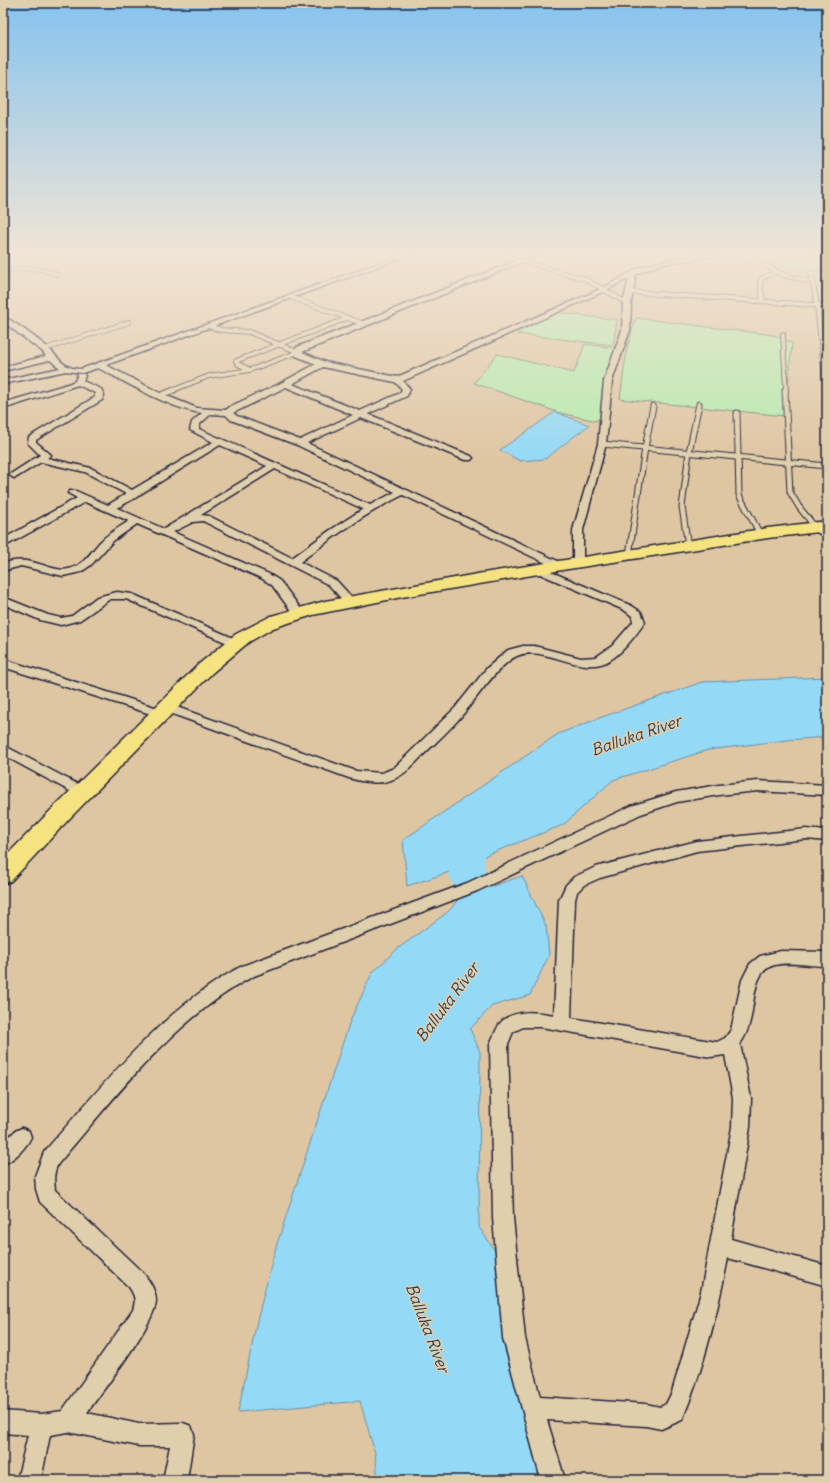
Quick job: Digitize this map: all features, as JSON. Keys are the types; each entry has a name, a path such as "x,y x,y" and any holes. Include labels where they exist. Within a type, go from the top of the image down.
{"main road":[{"path":"3,875 82,792 164,710 236,643 254,630 298,613 350,602 558,565 760,534 823,529"}],"street":[{"path":"9,323 45,349 51,357 66,369"},
{"path":"3,382 66,369 82,371 216,323"},
{"path":"398,380 527,323"},
{"path":"578,563 578,530 602,444 608,381 621,347 626,330 626,323"},
{"path":"300,443 404,394 406,389 405,386 398,380 362,374 322,364 299,354 298,352 364,324"},
{"path":"3,369 51,357"},
{"path":"228,413 234,408 285,384 322,364"},
{"path":"99,365 159,396 196,410 228,413 234,418 300,443 558,565"},
{"path":"3,406 71,386 81,379 82,371"},
{"path":"14,475 46,454 31,442 32,439 99,398 100,395 98,391 78,382"},
{"path":"285,384 468,458"},
{"path":"208,412 195,424 194,430 369,508"},
{"path":"110,508 134,495 219,442"},
{"path":"38,459 88,470 134,495"},
{"path":"166,532 274,466"},
{"path":"293,563 330,534 369,508 402,492"},
{"path":"73,493 265,576 276,583 298,613"},
{"path":"5,542 84,498"},
{"path":"186,520 197,517 205,518 333,583 350,602"},
{"path":"3,568 11,563 21,562 64,572 75,571 82,567 109,539 137,520"},
{"path":"3,663 164,710 354,775 388,778 399,771 457,712 504,658 522,649 535,649 580,660 599,661 606,657 639,622 637,614 628,608 537,569"},
{"path":"3,600 54,621 66,622 77,617 103,597 116,594 122,595 236,643"},
{"path":"3,749 82,792"},
{"path":"68,1421 141,1317 146,1302 145,1292 136,1280 47,1195 44,1186 44,1170 51,1158 134,1062 195,1006 227,982 248,970 472,887 636,810 676,797 719,790 758,786 827,790"},
{"path":"562,1023 567,900 571,889 580,881 596,873 697,846 806,834 827,836"},
{"path":"553,1480 514,1338 503,1218 499,1044 507,1027 521,1020 541,1020 719,1050 732,1044 739,1033 749,983 757,968 766,961 784,956 819,960 827,959"},
{"path":"532,1408 646,1415 661,1418 674,1412 682,1394 707,1307 720,1246 741,1127 742,1098 732,1044"},
{"path":"3,1156 22,1137"},
{"path":"720,1246 827,1276"},
{"path":"3,1422 41,1425 68,1421 139,1435 183,1434 175,1480"},
{"path":"29,1480 41,1425"}],"lane":[{"path":"45,349 125,323"},
{"path":"250,370 238,364 236,361 277,343 333,323"},
{"path":"819,323 827,396"},
{"path":"208,326 221,330 249,332 298,352"},
{"path":"783,334 790,462 790,492 799,507 823,529"},
{"path":"159,396 209,376 250,370 298,352"},
{"path":"688,546 682,507 699,404"},
{"path":"630,554 645,448 653,406"},
{"path":"737,413 739,495 760,534"},
{"path":"602,444 827,466"}],"green space":[{"path":"535,323 616,323 613,345 517,334"},
{"path":"634,323 678,323 773,335 792,343 785,416 620,399 627,348"},
{"path":"585,344 616,348 606,409 597,421 560,413 474,383 497,354 574,373"}],"water":[{"path":"555,412 589,425 545,459 520,461 500,450"},
{"path":"827,677 827,737 787,740 708,750 613,780 563,825 489,854 456,870 407,886 403,840 558,734 702,682"},
{"path":"522,876 546,926 549,955 530,995 492,1006 470,1029 480,1052 479,1227 501,1260 546,1480 378,1480 375,1453 360,1401 238,1412 257,1321 275,1250 350,1021 372,973 396,950 449,911 460,897"}],"waterway":[{"name":"Balluka River","path":"478,825 466,849 467,877 487,910 490,933"}]}
